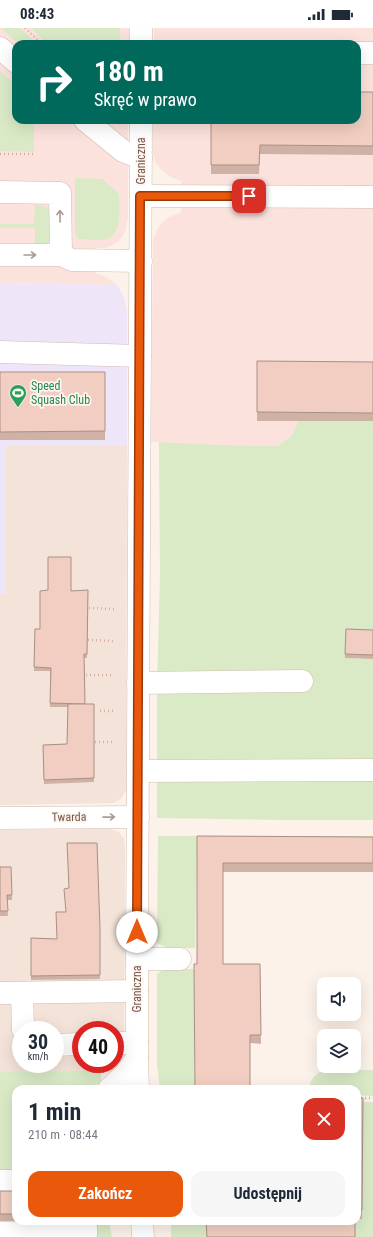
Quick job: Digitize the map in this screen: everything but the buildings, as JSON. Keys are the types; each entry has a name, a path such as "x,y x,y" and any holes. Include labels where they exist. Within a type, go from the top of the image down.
{"street":[{"path":"141,28 141,40"},
{"path":"0,48 12,58"},
{"path":"361,53 373,53"},
{"path":"90,124 123,151 141,158"},
{"name":"Graniczna","path":"138,1085 137,959 141,124"},
{"path":"0,192 60,193 61,255"},
{"path":"140,196 373,197"},
{"path":"0,255 61,255 72,260 141,261"},
{"path":"0,352 140,356"},
{"path":"138,682 302,681"},
{"path":"138,770 373,770"},
{"name":"Twarda","path":"0,818 138,816"},
{"path":"137,959 180,958"},
{"path":"0,993 137,991"},
{"path":"22,992 23,1021"},
{"path":"112,1085 127,1072 137,1050 124,1046"},
{"path":"0,1182 12,1181"},
{"path":"0,1234 86,1234 86,1225"}],"path":[{"path":"25,28 38,40"},
{"path":"0,154 35,154"},
{"path":"89,608 122,609"},
{"path":"88,640 115,641"},
{"path":"78,675 114,675"},
{"path":"100,711 122,711"},
{"path":"95,742 115,742"},
{"path":"361,1098 373,1098"}],"shaded area":[{"path":"0,28 129,28 129,40 12,40 12,124 128,124 128,217 125,232 118,242 113,245 105,248 95,248 95,273 106,277 117,285 0,283"},
{"path":"154,28 373,28 373,421 299,421 291,436 277,446 151,442 153,239 159,226 167,218 181,212 181,181 166,174 156,164 153,154 153,124 361,124 361,40 154,40"},
{"path":"0,283 117,285 124,297 127,312 127,446 6,446 6,594 0,594"},
{"path":"6,446 127,446 126,790 121,799 113,803 0,805 0,594 6,594"},
{"path":"110,829 119,832 124,839 125,846 124,1057 124,1021 72,1021 72,1072 64,1072 64,1021 12,1021 12,1072 0,1072 0,830"}],"green space":[{"path":"1,28 20,28 33,40 14,40"},
{"path":"31,28 120,28 120,40 43,40"},
{"path":"0,71 12,82 12,124 34,124 34,152 0,151"},
{"path":"75,178 102,179 119,194 120,212 118,224 113,235 109,238 98,240 78,239 75,233"},
{"path":"35,205 44,206 49,212 50,235 47,244 35,248 35,228 0,228 0,224 34,224"},
{"path":"299,421 373,421 373,634 345,658 373,659 373,820 157,818 157,688 160,575 159,442 277,446 291,436"},
{"path":"158,836 373,836 373,846 197,845 195,948 167,948 157,943"},
{"path":"168,969 194,969 195,1085 160,1085 157,1065 157,974"},
{"path":"361,1070 373,1070 373,1096 361,1095 361,1085 310,1085 318,1073 361,1073"},
{"path":"64,1071 72,1071 72,1073 101,1073 101,1084 94,1085 12,1085 12,1178 0,1178 0,1072 64,1073"},
{"path":"361,1102 373,1102 373,1237 355,1237 355,1225 361,1225 362,1219 363,1107 361,1105"},
{"path":"97,1225 110,1225 112,1237 96,1237"},
{"path":"171,1225 206,1225 207,1237 171,1237"}],"place":[{"name":"Speed Squash Club","path":"18,408"}],"route":[{"path":"137,932 140,196 249,196"}]}
